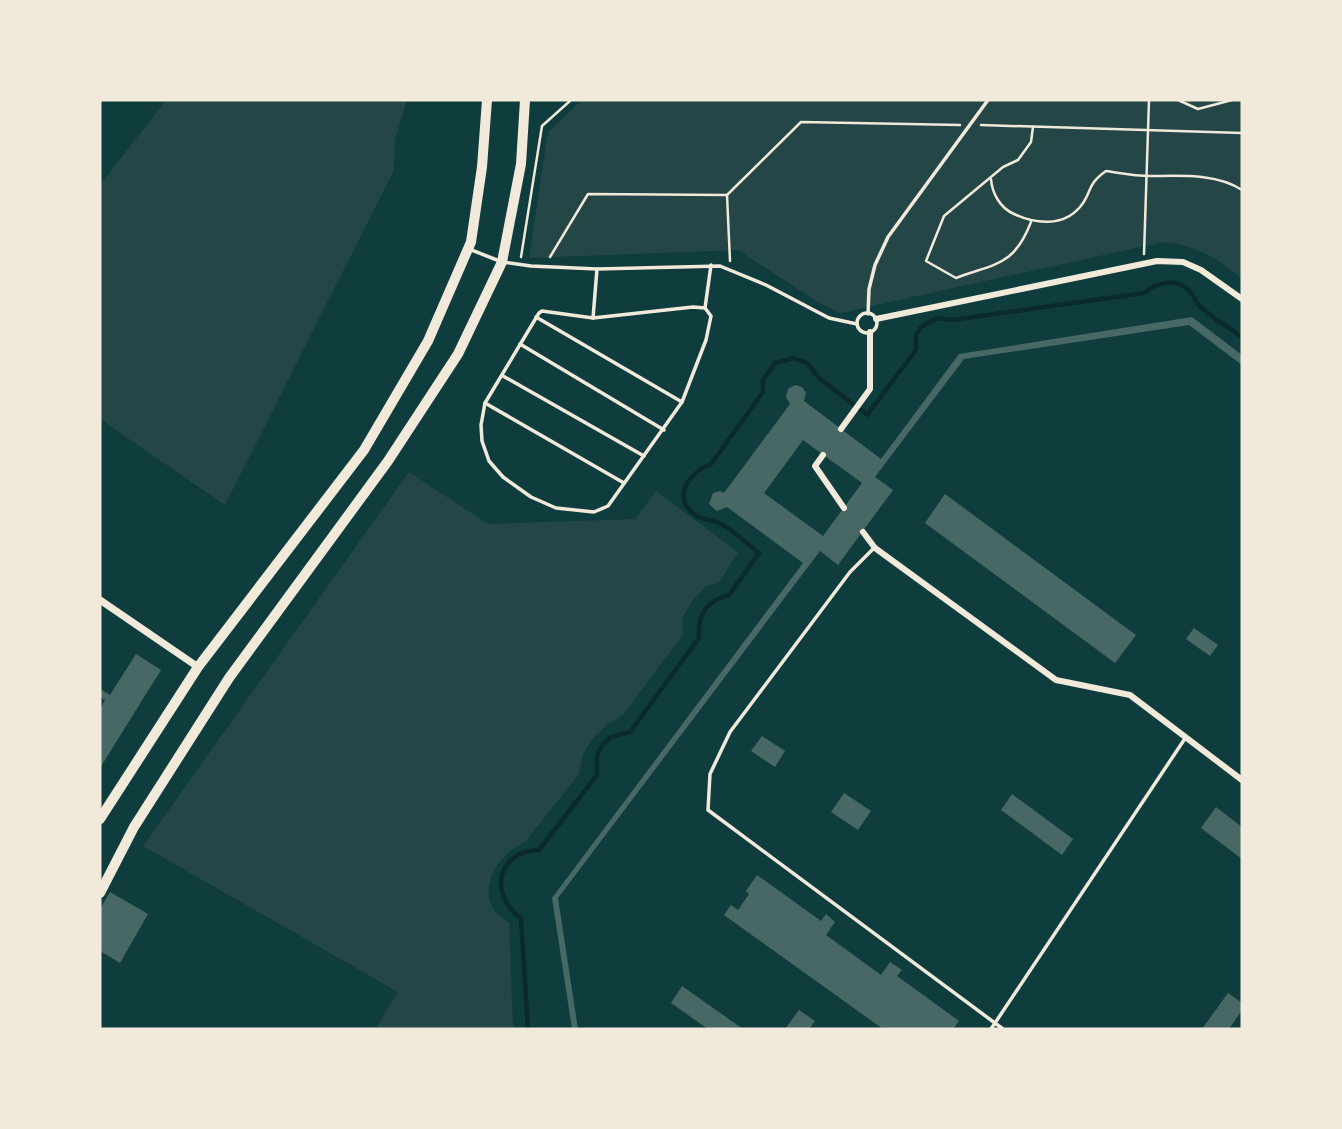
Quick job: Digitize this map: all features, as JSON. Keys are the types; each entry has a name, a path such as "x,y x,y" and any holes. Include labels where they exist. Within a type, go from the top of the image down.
{"main road":[{"path":"100,819 198,667 364,450 428,341 468,248 482,167 486,100"},
{"path":"100,893 134,827 229,678 388,461 458,354 502,262 521,164 525,100"}],"street":[{"path":"876,319 1157,261 1183,262 1201,270 1242,299"},
{"path":"841,429 870,389 870,332"},
{"path":"823,455 815,466 844,508"},
{"path":"863,532 875,548 1056,680 1130,695 1242,780"},
{"path":"100,600 198,667"}],"lane":[{"path":"868,314 874,265 888,237 988,100"},
{"path":"468,248 502,262 545,266 597,269 711,265 730,269 829,318 857,324 861,330 870,332 876,328 876,319 868,314 862,315 857,324"},
{"path":"705,308 711,265"},
{"path":"593,318 597,269"},
{"path":"705,308 711,316 706,340 682,402 608,506 594,512 556,508 531,497 503,477 489,461 482,441 481,425 485,403 535,317 542,311 593,318 705,308"},
{"path":"535,317 682,402"},
{"path":"520,344 664,430"},
{"path":"502,375 644,456"},
{"path":"485,403 624,483"},
{"path":"875,548 850,572 730,732 710,774 708,810 1003,1029"},
{"path":"991,1029 1186,737"}],"path":[{"path":"520,264 542,126 570,100"},
{"path":"1143,264 1149,100"},
{"path":"1178,100 1198,109 1232,100"},
{"path":"545,266 588,194 727,195 801,121 1242,133"},
{"path":"1031,222 1024,241 1006,261 956,278 926,261 944,216 1003,167 1018,160 1031,142 1033,127"},
{"path":"991,178 992,192 1009,212 1031,222 1058,221 1080,207 1093,180 1105,172 1200,177 1224,181 1242,190"},
{"path":"727,195 730,269"}],"shaded area":[{"path":"166,100 407,100 395,139 394,170 225,505 100,419 100,185"},
{"path":"582,100 1242,100 1242,278 1205,254 1187,246 1163,242 840,313 818,302 738,250 529,258 548,132"},
{"path":"409,472 488,524 635,519 656,491 738,552 719,582 705,587 693,600 682,618 683,635 622,716 606,725 593,738 583,754 579,774 525,842 504,857 490,880 488,892 491,903 497,914 509,922 513,1029 375,1029 398,992 143,846"}],"building":[{"path":"1192,317 1242,355 1242,365 1189,325 964,359 875,477 893,490 838,565 820,551 558,898 578,1029 572,1029 552,898 803,563 727,507 717,511 709,504 713,493 724,493 790,404 786,397 788,389 795,385 802,387 806,393 804,401 881,459 959,354","holes":["803,440 862,483 823,536 764,493"]},
{"path":"945,494 1136,635 1115,663 925,523"},
{"path":"1194,628 1218,645 1210,656 1186,639"},
{"path":"136,654 161,670 100,768 100,709 105,700 100,697 100,689 110,695"},
{"path":"762,736 785,751 775,767 751,751"},
{"path":"844,793 871,811 858,830 831,812"},
{"path":"1012,794 1073,839 1062,855 1001,810"},
{"path":"1216,807 1242,827 1242,859 1201,828"},
{"path":"757,875 821,921 826,914 835,922 826,935 881,975 890,962 902,970 897,976 959,1021 953,1029 883,1029 724,915 731,905 738,910"},
{"path":"110,892 148,914 120,963 100,951 100,909"},
{"path":"682,986 743,1029 708,1029 671,1003"},
{"path":"1228,993 1242,1003 1242,1010 1229,1029 1202,1029"},
{"path":"799,1010 815,1021 809,1029 785,1029"}],"waterway":[{"path":"528,1029 521,918 504,898 502,876 506,866 514,858 525,852 539,850 597,775 597,755 603,744 611,737 630,732 699,638 700,622 705,610 714,601 729,595 759,553 724,526 694,514 687,507 684,492 690,479 711,464 763,392 763,380 775,363 794,358 807,363 819,378 867,415 916,350 916,335 921,327 937,318 952,320 1144,293 1169,283 1187,289 1202,309 1242,337"}]}
